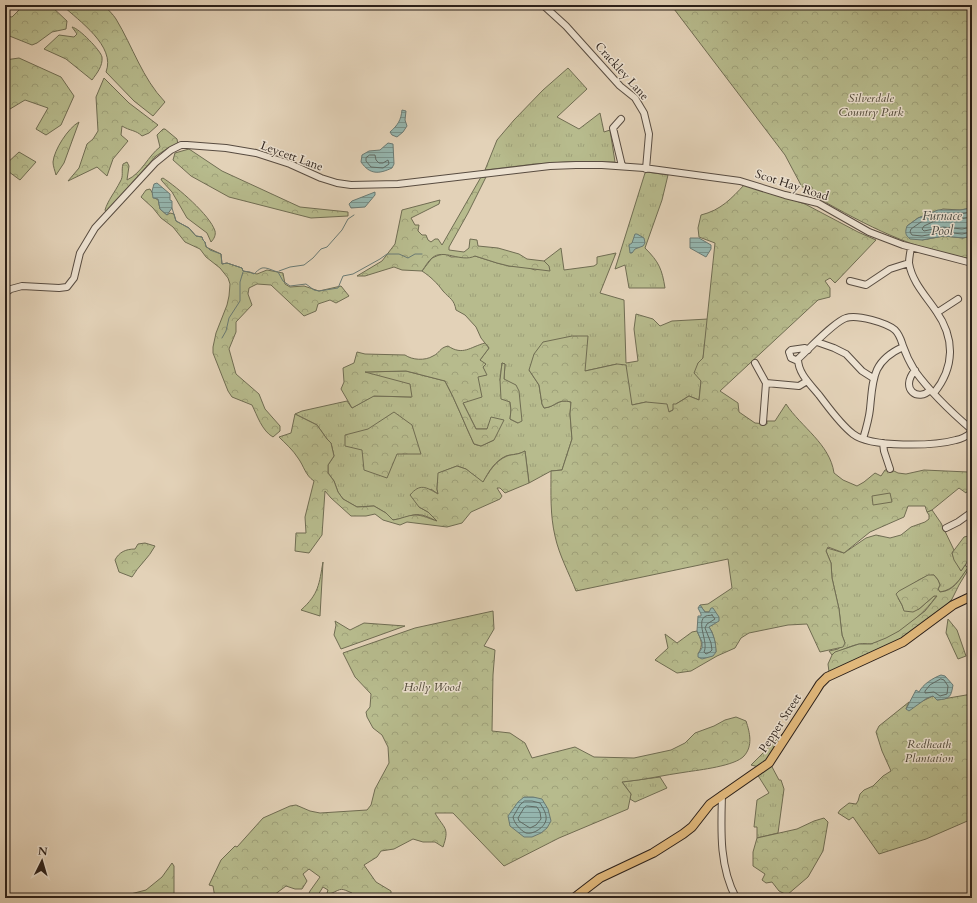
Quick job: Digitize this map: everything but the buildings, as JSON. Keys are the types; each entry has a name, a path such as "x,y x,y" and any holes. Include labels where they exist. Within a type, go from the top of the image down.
{"main road":[{"name":"Pepper Street","path":"574,898 610,872 653,853 678,838 692,827 710,804 769,763 814,692 827,678 903,642 953,605 971,599"}],"street":[{"name":"Crackley Lane","path":"543,5 566,26 620,86 635,98 644,113 649,134 645,168"},
{"path":"621,119 613,128 622,166"},
{"name":"Leycett Lane","path":"5,293 11,289 22,286 67,287 74,278 80,253 95,228 155,163 171,150 181,145 203,145 256,153 290,164 321,178 351,185 398,184 550,166 622,166 645,168"},
{"name":"Scot Hay Road","path":"645,168 746,182 785,195 818,203 869,232 911,248 972,263"},
{"path":"911,248 909,263 916,283 938,312 949,337 951,357 941,384 927,393 920,395 914,394 909,388 908,382 915,370"},
{"path":"850,281 866,284 890,269 909,263"},
{"path":"938,312 958,299"},
{"path":"855,317 889,326 901,337 908,359 915,370 950,411 972,431 966,437 941,443 912,444 871,442 854,435 807,381 798,367 798,360 838,323 846,318 855,317"},
{"path":"817,342 846,354 862,371 873,378"},
{"path":"863,439 870,410 873,378 883,360 903,347"},
{"path":"798,360 791,358 789,352 791,350 805,348 808,350"},
{"path":"755,363 766,383 763,422"},
{"path":"766,383 799,386 807,381"},
{"path":"883,443 890,469"},
{"path":"946,529 972,512"},
{"path":"722,795 721,828 724,859 727,875 736,898"}],"green space":[{"path":"9,5 50,5 67,21 66,29 52,32 32,45 7,35 5,34 5,16 12,17 20,9"},
{"path":"62,5 104,5 113,15 144,73 157,93 165,102 153,116 134,101 106,72 108,62 106,53 101,44 86,26"},
{"name":"Silverdale Country Park","path":"671,5 972,5 972,208 960,210 943,209 918,218 907,226 922,240 944,236 963,238 972,236 972,242 968,243 969,255 972,255 972,259 930,250 891,236 812,196 812,187 802,187 785,155"},
{"path":"72,27 80,31 101,54 101,66 92,80 66,59 44,49 59,35 74,37 77,34"},
{"path":"19,58 61,77 74,96 61,125 46,135 36,129 48,108 25,100 5,112 5,60"},
{"path":"568,68 587,89 557,117 579,129 600,113 604,132 610,130 615,162 566,162 485,170 497,140 543,90"},
{"path":"104,78 129,103 158,125 149,133 142,136 122,126 121,135 128,141 113,159 107,176 97,167 68,181 79,168 87,144 93,139 98,131 96,97"},
{"path":"79,122 64,163 56,175 53,162 56,152 66,134"},
{"path":"163,129 177,139 178,145 168,148 156,156 106,212 105,210 108,203 121,180 123,164 127,162 129,166 127,180 141,169 160,147 157,135"},
{"path":"189,149 222,171 300,207 348,212 348,216 311,218 229,197 191,176 173,160 175,153"},
{"path":"19,152 36,162 20,180 5,169 5,165"},
{"path":"645,173 668,175 662,200 645,248 654,257 659,266 663,276 665,288 629,288 625,265 615,269"},
{"path":"481,177 486,177 449,247 449,250 464,252 469,248 470,239 477,240 478,246 498,248 519,254 527,259 544,261 549,266 550,271 509,266 475,256 464,258 441,254 432,258 422,271 402,270 394,267 365,276 357,276 382,261 395,244 402,210 440,200 439,204 411,218 415,225 419,225 418,231 422,235 426,235 428,240 431,242 438,239 442,245"},
{"path":"163,178 184,195 207,217 215,231 211,242 207,233 187,218 172,192 162,181 161,179"},
{"path":"745,184 805,204 876,240 835,283 830,278 825,281 830,288 830,297 818,300 720,391 738,403 739,412 755,423 767,424 767,421 775,421 786,404 821,444 827,453 834,473 843,480 857,486 875,473 881,476 885,470 890,469 898,473 906,474 924,470 968,472 972,470 972,485 966,493 959,488 932,510 927,512 925,506 908,506 904,517 870,532 844,553 828,547 826,551 831,563 832,578 839,609 842,635 845,643 843,647 820,652 807,624 788,625 749,633 741,638 735,648 717,656 691,671 677,673 655,660 668,648 665,634 677,643 692,632 697,631 701,640 700,651 698,654 716,652 715,642 709,627 709,612 705,612 700,605 708,604 732,588 728,559 576,591 557,543 553,528 551,504 551,471 562,470 572,439 570,414 571,402 563,401 544,408 539,385 529,370 534,354 543,342 572,336 588,336 585,371 617,364 626,365 632,405 646,402 667,404 669,412 673,410 673,404 676,404 689,396 699,400 701,381 694,373 698,363 703,358 715,243 699,237 698,228 701,215 720,207"},
{"path":"150,189 156,199 158,199 160,209 167,215 170,213 174,214 176,221 189,228 196,236 202,237 206,247 221,254 222,264 227,263 242,268 243,271 257,274 267,270 283,273 285,284 290,287 304,286 319,291 341,286 349,296 336,303 330,300 318,304 316,311 304,316 271,285 257,284 249,288 248,294 252,305 236,322 236,332 229,349 236,374 259,394 265,409 280,426 280,431 273,437 263,427 252,405 232,397 228,391 213,353 216,333 229,296 230,284 228,278 220,268 206,257 200,249 185,242 173,227 161,218 141,197 146,190"},
{"path":"561,248 564,270 594,266 597,264 597,257 616,253 600,293 624,300 626,363 638,361 634,329 636,314 653,319 660,326 672,321 708,319 703,358 698,363 701,381 699,400 689,396 676,404 673,410 669,412 646,402 632,405 617,364 585,371 529,370 539,385 544,408 563,401 571,402 570,414 572,439 562,470 551,471 529,483 525,451 506,456 498,461 483,483 466,469 457,466 439,473 437,489 438,494 431,489 419,507 428,512 438,522 423,515 413,515 393,520 386,513 374,506 357,507 343,499 328,473 328,465 334,456 331,443 317,425 295,414 302,411 347,401 352,408 373,396 411,397 363,372 406,371 445,381 474,444 481,446 494,440 487,429 476,429 463,403 478,376 486,375 480,360 489,348 481,338 476,327 465,315 456,310 451,299 434,280 422,271 432,258 446,254 451,257 475,256 509,266 527,267 535,270 549,266 544,261","holes":["502,363 505,364 504,379 518,423 510,419 510,402 500,380"]},
{"path":"485,343 489,348 480,360 486,364 483,367 487,375 478,377 482,397 463,403 476,429 487,429 491,417 504,420 494,440 481,446 474,444 445,381 406,371 365,372 410,384 412,397 374,396 352,408 341,389 344,382 343,368 354,363 357,352 365,354 405,355 411,358 422,359 430,358 448,346 453,349 466,350"},
{"path":"502,363 505,364 504,379 516,385 519,391 522,421 518,423 510,419 510,402 501,399 500,380"},
{"path":"394,412 412,425 421,454 397,454 387,478 364,470 362,450 345,446 345,435 368,429"},
{"path":"295,414 317,425 331,443 334,456 328,465 328,473 343,499 357,507 374,506 386,513 393,520 415,515 424,516 437,521 428,512 419,507 410,495 417,489 423,487 438,494 438,473 457,466 466,469 483,482 493,467 503,458 525,451 529,483 505,493 500,488 497,488 502,496 500,499 471,512 462,523 447,527 407,522 400,525 383,520 375,514 366,516 351,516 325,491 322,535 309,553 295,551 296,533 306,533 305,517 314,481 311,479 294,452 279,437 291,433"},
{"path":"890,493 892,502 873,505 872,496"},
{"path":"932,510 941,523 954,550 952,553 961,571 965,565 968,568 953,586 945,591 940,592 938,589 940,585 934,575 919,580 898,598 904,610 919,609 937,595 925,610 907,626 879,642 854,645 832,655 829,651 838,649 845,643 842,635 839,609 832,578 831,563 826,551 827,548 844,553 866,538 876,535 890,538 901,535 911,527 929,519 927,512"},
{"path":"972,535 972,555 961,571 954,560 952,553 964,537"},
{"path":"145,543 155,546 132,577 119,572 115,560 119,555 126,550 135,549 138,544"},
{"path":"323,562 320,616 301,610 315,594 319,583"},
{"path":"967,569 968,570 952,599 944,608 901,639 829,672 828,664 835,652 859,644 871,644 899,631 925,611 937,596 934,596 919,609 913,612 904,611 896,594 899,591 928,575 934,575 938,580 940,585 938,589 940,592 949,590 959,581"},
{"name":"Holly Wood","path":"493,611 494,629 484,646 495,650 492,731 510,733 525,743 532,758 575,747 594,757 634,758 671,750 685,743 695,733 725,720 736,717 746,721 750,739 747,752 739,759 725,765 622,782 631,794 628,809 559,838 504,866 453,813 435,813 446,832 443,847 435,842 423,842 413,839 394,849 381,851 377,857 364,865 376,882 391,891 391,898 351,898 352,893 345,890 341,889 330,894 327,893 328,890 323,887 316,898 307,898 320,877 309,869 303,874 307,881 302,889 295,889 286,886 270,898 215,898 213,886 209,885 221,860 235,846 237,847 263,818 290,806 296,805 310,811 320,813 367,810 371,805 375,789 389,763 388,747 382,735 373,728 367,717 366,712 370,707 371,694 355,677 343,653 415,628"},
{"path":"948,619 957,630 966,656 958,659 946,633"},
{"path":"335,621 350,630 364,623 405,626 341,649 334,635 336,625"},
{"name":"Redheath Plantation","path":"972,694 972,819 926,839 879,854 853,817 849,820 838,813 849,803 856,804 860,794 864,790 873,786 883,776 891,771 882,751 876,732 879,726 909,702 906,709 933,696 937,700"},
{"path":"786,730 774,750 759,767 751,765"},
{"path":"771,765 779,780 781,780 784,789 778,833 757,838 757,827 754,827 757,800 769,793 757,774"},
{"path":"660,777 667,788 635,802 630,799 631,794 622,782"},
{"path":"824,818 828,822 823,851 808,877 787,895 779,891 772,882 766,883 762,880 765,874 753,866 753,852 757,838 797,829"},
{"path":"172,863 174,866 174,898 115,898 146,890 162,877"}],"water":[{"path":"402,110 406,111 405,120 407,126 397,137 392,135 390,132 399,122"},
{"path":"388,143 393,144 394,164 392,168 375,172 364,166 361,162 362,155 369,151 380,150"},
{"path":"157,183 170,194 172,208 167,215 160,209 158,199 153,198 152,191 154,184"},
{"path":"375,192 375,195 365,207 351,208 349,204 352,201"},
{"name":"Furnace Pool","path":"972,208 972,236 963,238 944,236 922,240 910,239 906,235 907,226 918,218 938,210 960,210"},
{"path":"635,234 644,238 645,243 643,246 630,253 629,245 632,243"},
{"path":"690,238 699,238 711,245 711,249 706,257 690,248"},
{"path":"700,605 705,612 709,612 711,608 713,608 719,617 719,621 709,627 716,645 716,652 713,656 702,659 698,657 698,654 702,648 702,642 697,631 698,616 701,616 698,608"},
{"path":"941,675 945,676 953,685 949,697 937,700 933,696 927,698 909,711 906,709 916,690 919,692 928,682"},
{"path":"524,797 542,799 548,809 551,821 547,828 541,833 532,837 524,837 510,826 508,816 518,802"}],"waterway":[{"path":"172,208 176,221 189,228 196,236 202,237 206,246 210,250 221,254 222,264 227,263 242,268 243,271 254,274 262,268 278,272 283,281 290,286 306,284 314,290 319,291 338,288 343,276 353,274 387,254 399,254 408,258 415,254 422,254"},
{"path":"279,271 290,267 304,265 321,249 327,247 342,230 348,219 354,215"},
{"path":"222,338 226,331 229,318 240,301 240,282 243,272"}]}
